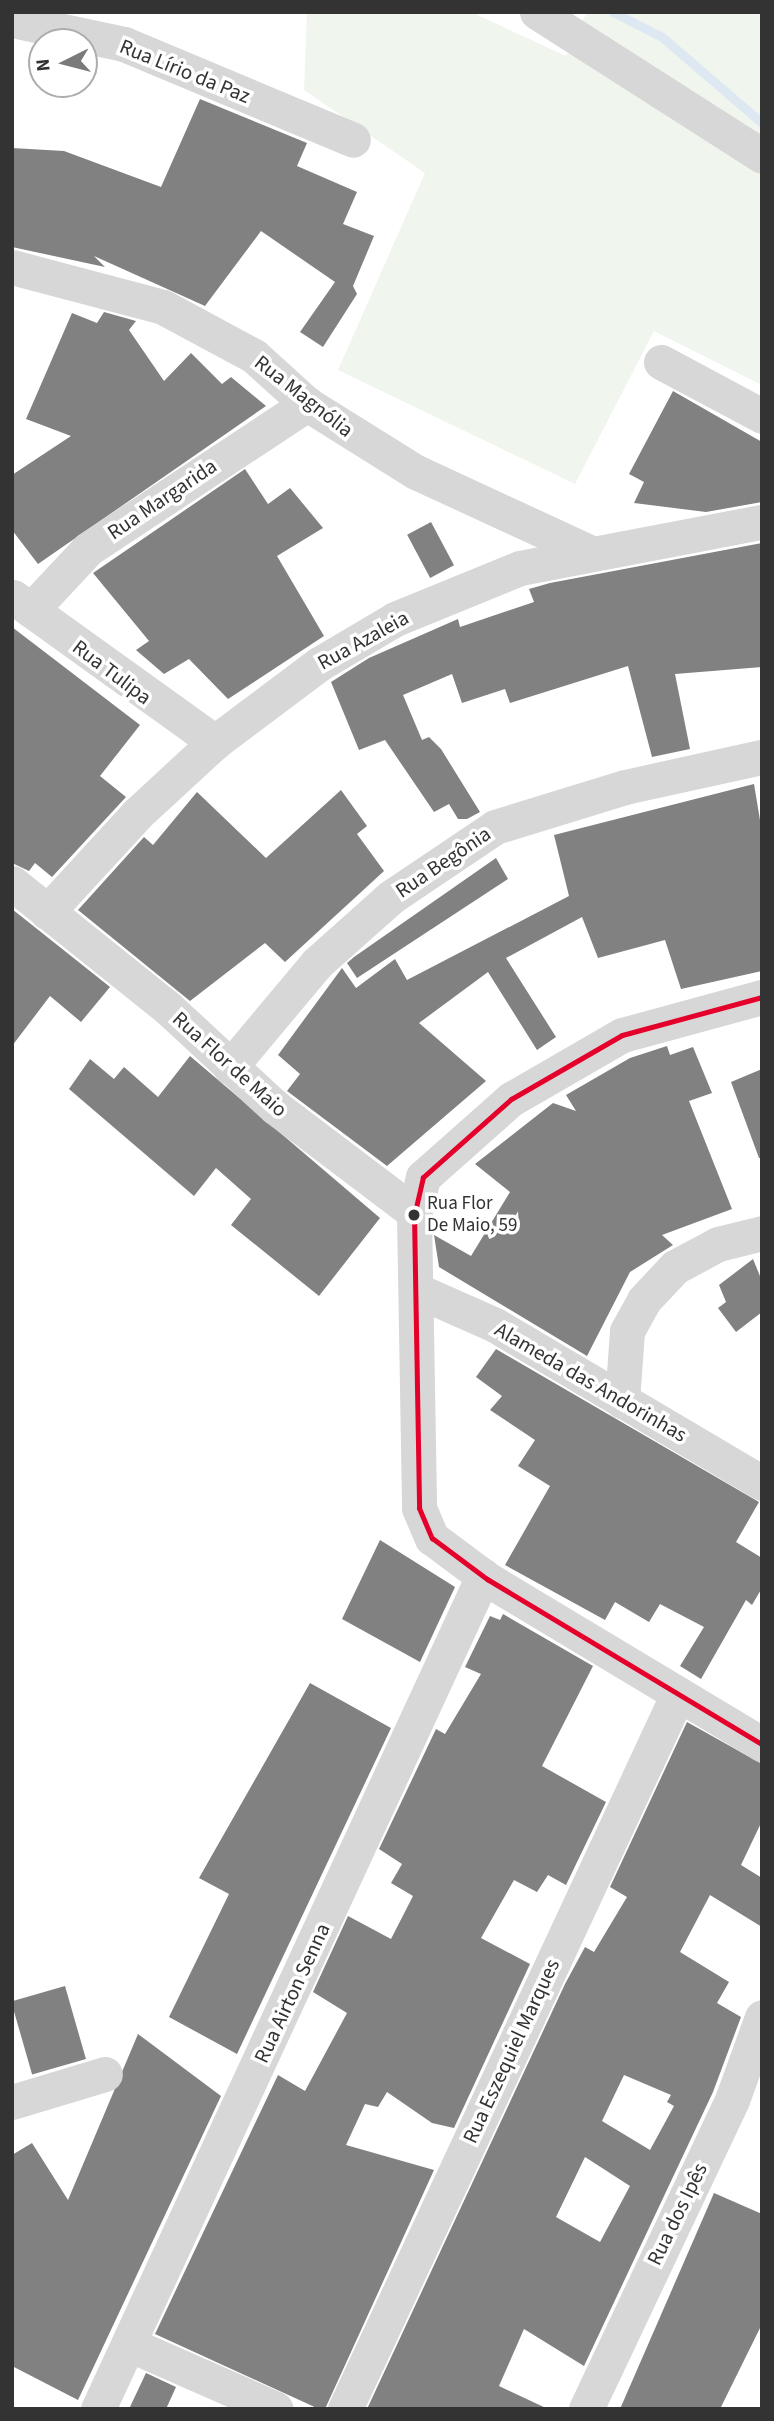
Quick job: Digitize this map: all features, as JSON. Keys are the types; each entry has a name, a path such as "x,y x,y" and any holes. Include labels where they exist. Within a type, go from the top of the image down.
{"street":[{"path":"537,12 762,156"},
{"name":"Rua Lírio da Paz","path":"12,20 124,44 353,140"},
{"name":"Rua Magnólia","path":"12,267 163,307 254,356 307,404 416,472 587,551"},
{"path":"661,362 762,416"},
{"name":"Rua Margarida","path":"22,603 88,549 307,404"},
{"name":"Rua Azaleia","path":"47,912 137,814 215,742 318,664 395,620 520,568 587,551 762,522"},
{"name":"Rua Tulipa","path":"22,603 215,742"},
{"name":"Rua Begônia","path":"230,1067 317,963 391,897 495,827 625,787 762,757"},
{"name":"Rua Flor de Maio","path":"12,883 230,1067 414,1212"},
{"path":"762,997 622,1035 522,1092 423,1177 414,1212 419,1508 432,1538 483,1576 762,1744"},
{"path":"622,1401 626,1331 644,1300 675,1267 718,1244 762,1233"},
{"name":"Alameda das Andorinhas","path":"416,1290 495,1325 762,1483"},
{"name":"Rua Airton Senna","path":"98,2409 131,2345 483,1576"},
{"name":"Rua Eszequiel Marques","path":"345,2409 678,1694"},
{"name":"Rua dos Ipês","path":"586,2409 732,2100 762,2017"},
{"path":"12,2102 105,2074"},
{"path":"131,2345 276,2409"}],"shaded area":[{"path":"307,12 471,12 566,56 587,12 762,12 762,385 654,331 575,484 338,370 425,173 304,90"}],"building":[{"path":"200,99 307,143 297,166 357,192 343,224 374,236 353,286 357,294 323,347 300,332 335,282 261,231 205,306 94,256 105,267 12,247 12,148 64,151 161,187"},
{"path":"104,312 136,321 129,330 164,381 191,353 222,384 231,377 266,406 38,564 12,530 12,475 71,436 26,419 72,313 97,323"},
{"path":"673,391 762,442 762,502 706,512 634,503 644,482 629,474"},
{"path":"245,469 268,504 290,488 323,528 277,556 324,636 228,699 189,659 164,674 136,650 149,641 93,573"},
{"path":"431,522 454,565 430,578 407,535"},
{"path":"762,543 762,667 675,674 690,749 652,757 628,666 510,703 505,689 462,703 452,674 403,695 422,740 429,737 441,749 480,812 467,819 458,819 449,804 434,812 385,740 359,750 331,682 369,658 458,619 460,627 534,602 529,589"},
{"path":"12,627 140,725 100,776 126,797 52,877 35,863 29,871 12,863"},
{"path":"754,784 762,832 762,971 681,989 665,940 598,958 582,917 506,958 556,1037 537,1050 488,972 419,1023 486,1081 387,1166 287,1091 300,1074 278,1055 342,968 356,988 395,959 407,980 569,896 554,835"},
{"path":"341,790 367,826 357,834 384,871 285,962 265,943 190,1001 78,910 144,837 153,845 197,792 266,858"},
{"path":"496,858 508,879 357,978 347,963"},
{"path":"12,909 110,987 81,1022 50,996 12,1046"},
{"path":"667,1046 670,1055 693,1047 712,1093 689,1101 732,1209 662,1235 673,1245 630,1272 587,1356 439,1267 434,1235 471,1256 510,1192 475,1164 553,1103 576,1111 566,1095 630,1058"},
{"path":"190,1056 380,1218 319,1296 231,1225 251,1199 216,1168 194,1196 69,1089 90,1059 114,1079 124,1067 158,1097"},
{"path":"762,1069 762,1158 759,1158 731,1082"},
{"path":"753,1259 762,1281 762,1312 736,1332 718,1308 726,1302 719,1285"},
{"path":"496,1349 759,1502 736,1542 762,1558 762,1588 752,1605 746,1600 701,1679 680,1666 704,1627 660,1604 649,1622 615,1602 605,1620 505,1565 550,1486 518,1466 535,1440 490,1410 502,1396 476,1377"},
{"path":"380,1540 455,1587 420,1662 342,1619"},
{"path":"503,1614 593,1666 542,1766 606,1802 566,1885 548,1875 537,1892 514,1880 481,1938 530,1964 454,2128 432,2123 387,2092 378,2107 365,2104 346,2145 434,2170 325,2409 319,2409 155,2334 278,2075 305,2091 347,2013 313,1992 348,1916 391,1939 413,1896 391,1883 402,1864 379,1849 436,1729 445,1734 481,1674 465,1667 490,1616 500,1620"},
{"path":"310,1683 391,1728 237,2054 169,2017 229,1894 199,1878"},
{"path":"687,1722 762,1764 762,1821 741,1865 762,1878 762,1927 710,1895 680,1952 729,1982 717,2003 741,2017 713,2092 584,2366 524,2329 499,2386 548,2409 367,2409 565,1984 585,1947 594,1952 627,1897 610,1887","holes":["624,2075 671,2095 667,2102 674,2106 650,2150 602,2121","585,2157 630,2186 600,2242 556,2217"]},
{"path":"65,1986 86,2059 32,2074 12,2001"},
{"path":"138,2034 221,2096 78,2400 12,2366 12,2155 32,2143 68,2200"},
{"path":"714,2193 762,2214 762,2324 720,2409 620,2409"},
{"path":"146,2373 176,2387 166,2409 129,2409"}],"waterway":[{"path":"613,12 662,37 762,123"}],"transit line":[{"path":"762,997 622,1035 511,1099 423,1177 414,1215 419,1508 432,1538 487,1579 762,1744"}],"place":[{"name":"Rua Flor De Maio, 59","path":"414,1215"}]}
